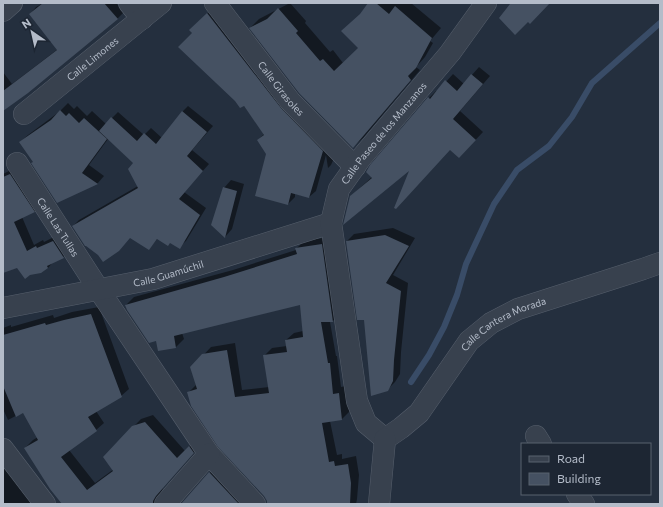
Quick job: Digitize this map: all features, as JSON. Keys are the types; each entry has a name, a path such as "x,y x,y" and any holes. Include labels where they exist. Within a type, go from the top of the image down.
{"street":[{"path":"3,11 12,3"},
{"name":"Calle Limones","path":"24,114 135,11 161,3"},
{"name":"Calle Girasoles","path":"215,3 290,101 355,168"},
{"name":"Calle Paseo de los Manzanos","path":"385,439 366,423 357,401 331,223 339,189 366,152 450,53 486,3"},
{"name":"Calle Las Tullas","path":"17,163 99,290 209,454"},
{"name":"Calle Guamúchil","path":"3,308 152,279 331,223"},
{"name":"Calle Cantera Morada","path":"385,439 419,413 469,341 491,323 518,309 643,269 660,262"},
{"path":"379,504 385,439"},
{"path":"3,449 45,504"},
{"path":"165,504 209,454 255,504"},
{"path":"578,495 584,504"}],"building":[{"path":"43,3 104,3 118,19 28,93 3,111 3,91 57,50 29,14"},
{"path":"368,3 376,3 389,14 395,6 432,38 416,68 408,76 411,80 353,148 299,93 249,28 267,19 278,8 298,31 296,33 320,61 323,59 334,71 358,48 341,31 360,14"},
{"path":"510,3 550,3 530,24 528,22 515,35 499,18"},
{"path":"207,13 281,108 323,151 309,198 291,193 288,205 255,196 266,154 257,140 264,135 244,106 240,108 235,101 178,47 192,33 189,30"},
{"path":"471,74 483,84 453,119 476,140 459,158 450,150 396,209 394,208 409,171 343,225 350,196 372,178 366,172 370,165 428,97 430,99 445,80 457,91"},
{"path":"60,110 66,116 69,113 79,123 84,118 107,139 82,173 98,184 57,203 31,163 33,162 19,142 51,120"},
{"path":"182,111 207,132 187,156 203,171 179,199 200,215 180,249 170,243 168,246 157,239 149,250 130,238 119,251 103,262 98,255 85,246 72,226 138,188 128,169 133,163 99,131 111,117 137,141 144,133 156,144"},
{"path":"10,174 35,212 14,222 27,251 36,246 37,248 53,241 64,258 47,266 48,268 41,273 30,275 25,279 17,268 3,273 3,177"},
{"path":"223,187 237,191 225,238 211,225"},
{"path":"385,235 409,246 386,283 401,291 393,381 388,391 371,396 364,320 357,320 346,241"},
{"path":"322,244 333,322 321,322 328,363 330,363 333,394 339,393 342,420 322,423 329,462 334,461 335,466 348,464 351,483 350,504 267,504 264,496 218,447 191,406 187,392 197,389 190,367 202,354 227,350 235,397 269,393 263,355 287,352 285,340 303,337 300,305 174,336 176,348 158,351 156,341 149,343 125,305 224,277 297,254 295,248"},
{"path":"91,314 122,397 88,417 97,431 61,457 87,490 113,471 103,457 132,426 145,422 177,458 189,446 194,453 156,496 153,504 62,504 50,489 24,448 38,440 23,413 16,417 3,386 3,335 45,323 46,325"},
{"path":"209,472 239,504 181,504"}],"waterway":[{"path":"411,382 429,355 444,327 457,295 466,264 494,204 517,170 549,146 572,117 592,83 660,23"}]}
